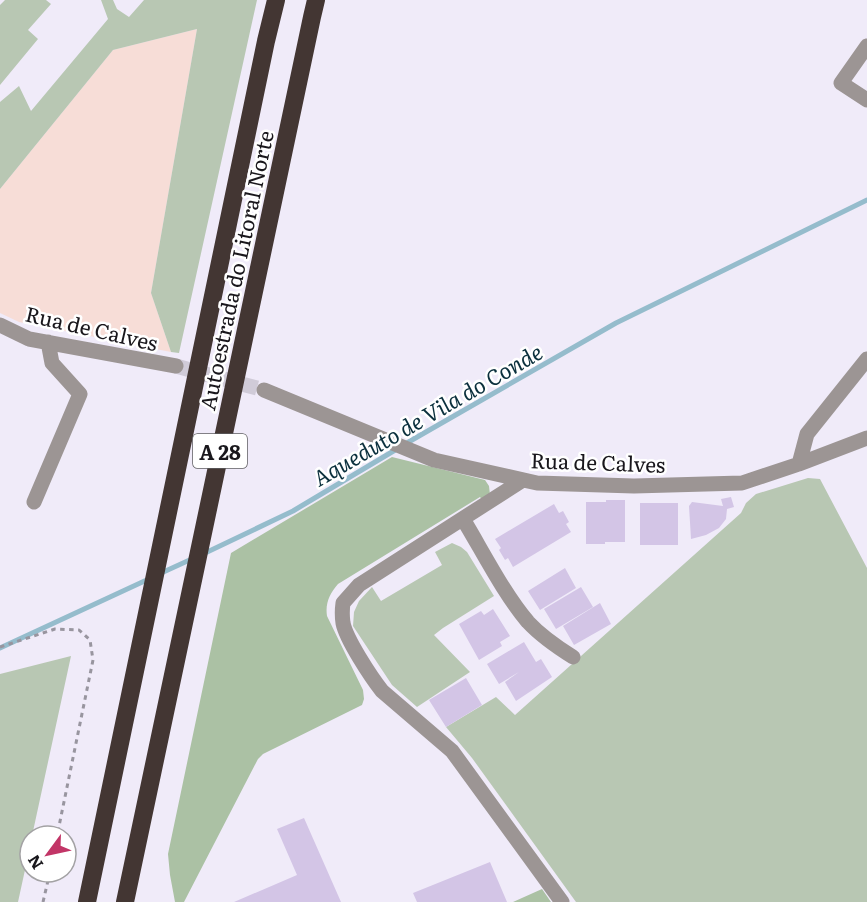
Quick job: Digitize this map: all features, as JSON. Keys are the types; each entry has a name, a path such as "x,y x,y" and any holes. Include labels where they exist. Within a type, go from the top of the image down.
{"highway":[{"name":"Autoestrada do Litoral Norte","path":"87,902 276,0"},
{"name":"Autoestrada do Litoral Norte","path":"125,902 316,0"}],"street":[{"path":"867,46 841,83 867,100"},
{"name":"Rua de Calves","path":"0,325 29,339 176,366"},
{"path":"34,502 80,394 52,363 48,342"},
{"path":"799,464 807,434 867,359"},
{"name":"Rua de Calves","path":"264,390 434,460 537,483 634,486 742,483 867,438"},
{"path":"523,480 359,585 343,603 343,624 375,683 452,751 562,902"},
{"path":"464,519 514,604 529,623 558,648 573,657"}],"path":[{"path":"0,646 55,629 79,630 90,640 93,660 59,824"},
{"path":"43,902 47,884"}],"shaded area":[{"path":"197,29 151,293 171,352 19,322 0,313 0,189 113,50"}],"green space":[{"path":"5,0 46,0 51,4 28,30 38,39 0,85 0,5"},
{"path":"101,0 113,0 117,9 129,17 144,0 257,0 179,353 171,352 151,293 197,29 113,50 0,189 0,102 19,86 31,111 108,19"},
{"path":"392,457 485,480 489,486 490,495 484,502 480,497 335,587 327,603 327,616 363,690 362,705 263,754 258,759 184,902 175,902 168,854 231,553"},
{"path":"808,478 820,479 867,568 867,902 576,902 472,758 446,727 496,697 515,715 741,513 746,503 756,494"},
{"path":"452,543 467,552 494,596 434,635 470,672 417,707 392,685 353,626 354,612 359,601 372,587 381,601 442,565 435,552"},
{"path":"71,656 35,824 18,824 18,884 22,884 18,902 0,902 0,674"},
{"path":"542,889 551,902 513,902"}],"building":[{"path":"731,497 734,507 727,509 726,519 719,528 691,539 689,506 692,502 723,506 721,499"},
{"path":"606,500 625,500 625,542 586,544 586,502 606,502"},
{"path":"640,503 678,503 678,545 640,545"},
{"path":"554,504 559,513 563,511 569,522 566,524 571,532 513,567 508,558 505,560 495,539"},
{"path":"565,568 576,588 540,610 528,591"},
{"path":"581,587 593,607 556,629 544,609"},
{"path":"600,603 611,624 574,645 563,626"},
{"path":"493,609 510,636 500,642 502,646 479,660 459,624 481,611 484,615"},
{"path":"524,642 536,662 541,659 552,677 516,701 505,682 519,672 499,684 487,664"},
{"path":"466,678 482,705 446,727 429,700"},
{"path":"304,818 341,902 234,902 297,875 277,829"},
{"path":"490,862 507,902 417,902 413,893"}],"waterway":[{"name":"Aqueduto de Vila do Conde","path":"203,554 293,511 616,323 867,200"},
{"name":"Aqueduto de Vila do Conde","path":"159,574 194,558"},
{"name":"Aqueduto de Vila do Conde","path":"0,648 151,578"}],"tunnel":[{"path":"176,366 264,390"}]}
